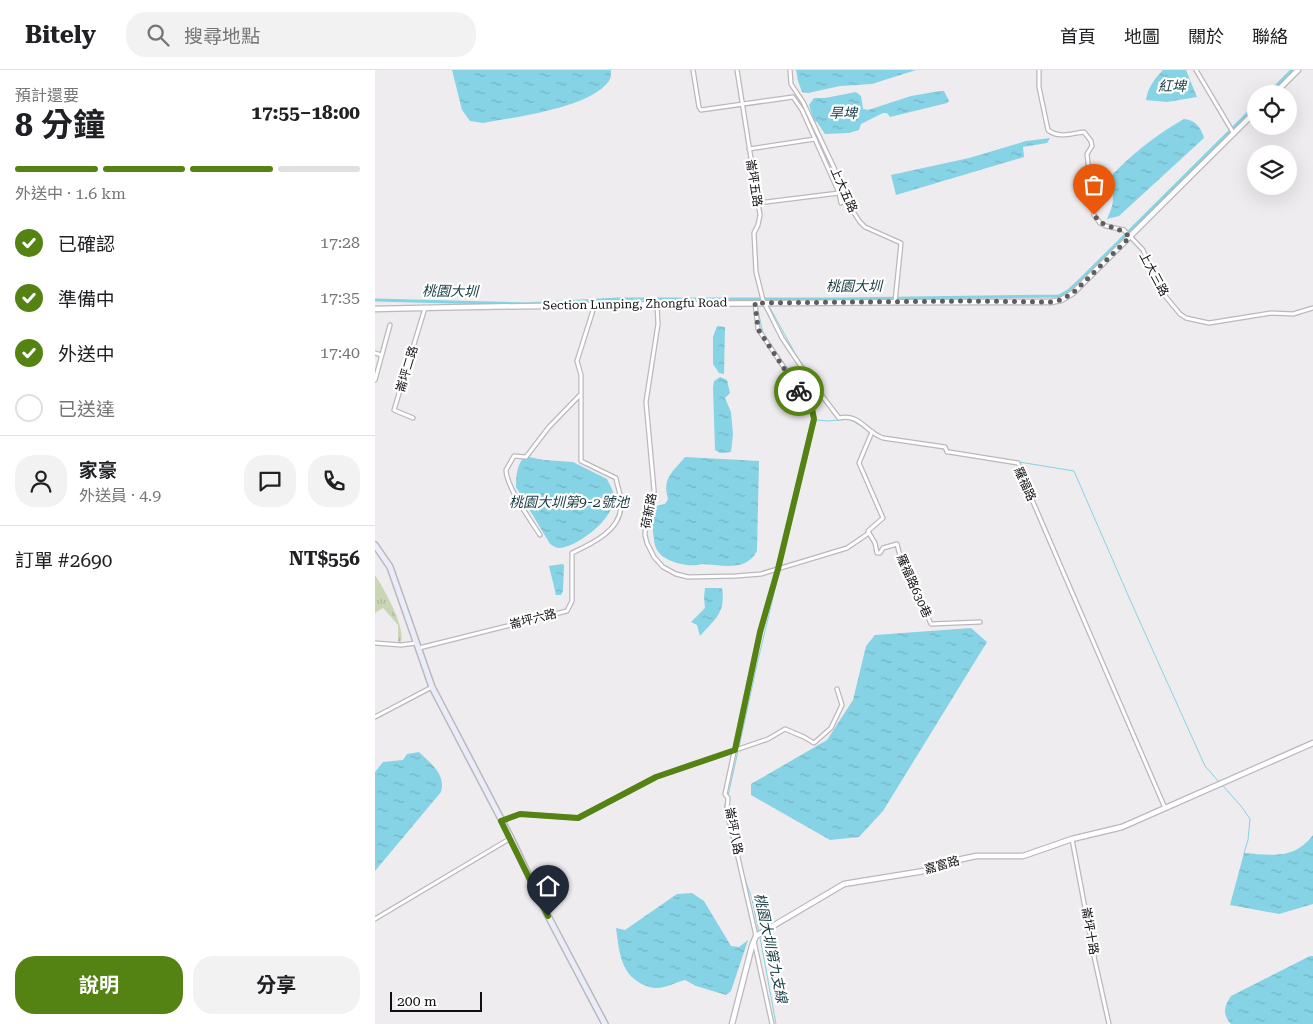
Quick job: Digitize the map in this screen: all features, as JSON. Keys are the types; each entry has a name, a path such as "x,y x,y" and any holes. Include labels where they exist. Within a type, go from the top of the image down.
{"main road":[{"path":"375,545 390,567 432,688 511,838 548,916 605,1024"}],"street":[{"path":"693,70 701,110 792,96 796,100 815,139 839,193 841,202"},
{"name":"崙坪五路","path":"737,70 760,215 754,233 756,272 764,301"},
{"name":"上大五路","path":"790,70 791,84 803,102 836,172 850,207 865,227 901,243 895,302"},
{"name":"上大三路","path":"1039,70 1039,87 1048,130 1052,134 1061,136 1083,132 1092,146 1087,154 1094,215 1107,226 1124,230 1143,250 1165,296 1180,314 1199,322 1221,322 1271,313 1293,314 1313,308"},
{"path":"1196,70 1233,133"},
{"path":"1283,85 1298,70"},
{"path":"796,100 798,95"},
{"name":"Section Lunping, Zhongfu Road","path":"375,309 595,304 755,303 764,301 1051,302 1061,300 1073,293 1247,120"},
{"path":"749,148 815,139"},
{"path":"758,204 839,193"},
{"name":"羅福路","path":"764,301 782,338 810,380 839,418 853,418 871,432 883,438 1019,464 1033,502 1165,809"},
{"name":"崙坪八路","path":"755,303 758,329 812,409 814,419 778,569 760,632 725,794 728,798 727,809 772,1024"},
{"name":"崙坪六路","path":"417,646 567,611 571,601 572,553 596,542 614,524 620,514 621,504 615,478 581,461 580,367 577,361 595,304"},
{"name":"荷新路","path":"657,304 658,324 646,402 654,496 646,516 645,535 654,557 663,567 676,574 688,576 761,574 847,548 869,533 868,531 883,518 859,463 871,432"},
{"name":"崙坪二路","path":"413,418 394,410 425,308"},
{"path":"375,380 390,325"},
{"path":"375,353 381,355"},
{"path":"540,535 518,500 506,470 514,456 526,457 549,427 581,395"},
{"name":"羅福路630巷","path":"869,533 875,542 877,554 883,548 897,544 931,624 980,622"},
{"path":"375,643 417,646"},
{"path":"375,717 432,688"},
{"path":"501,821 520,814 578,818 656,777 768,739 785,729 813,743 819,740 831,728 842,705 837,689"},
{"name":"嘉富路","path":"755,938 844,884 895,874 924,871 939,864 976,856 1023,856 1072,838 1122,827 1313,743"},
{"path":"375,919 511,838"},
{"name":"崙坪十路","path":"1072,838 1109,1024"},
{"path":"732,1024 755,938"}],"green space":[{"path":"375,575 389,598 397,618 402,636 401,643 398,643 398,625 383,608 375,613"}],"water":[{"path":"452,70 611,70 611,77 599,90 569,105 483,123 470,121 462,110"},
{"path":"796,70 916,70 872,84 840,86 808,93 802,92"},
{"name":"紅埤","path":"1163,70 1186,70 1197,97 1167,102 1146,100 1152,84"},
{"name":"旱埤","path":"944,91 949,101 947,103 890,117 887,113 883,113 861,124 859,130 849,133 825,134 817,122 814,121 809,105 814,98 825,98 856,92 861,96 863,109 868,110 911,96"},
{"path":"1184,119 1192,121 1197,125 1204,138 1119,216 1107,219 1113,195 1107,180 1143,146"},
{"path":"1050,138 1047,143 1023,147 1024,157 896,195 891,175 969,158 1026,141"},
{"path":"717,326 725,327 724,374 719,373 713,364 713,337"},
{"path":"720,377 727,380 730,393 725,398 731,412 733,434 731,452 720,453 715,450 713,387 714,381"},
{"name":"桃園大圳第9-2號池","path":"524,456 544,460 573,462 607,479 614,497 609,514 595,530 577,542 560,548 550,544 516,487 517,471"},
{"path":"685,457 759,461 757,551 747,562 733,566 676,563 664,557 656,548 651,519 653,512 656,506 665,504 668,499 666,486 669,476"},
{"path":"564,565 563,591 561,595 556,595 549,566"},
{"path":"705,588 722,588 723,597 721,610 715,620 700,636 697,625 691,622 705,608"},
{"path":"971,628 987,642 883,811 859,837 830,840 751,795 751,784 827,740 853,700 866,646 875,635"},
{"path":"419,752 433,765 439,775 442,786 441,792 375,871 375,772 383,762 403,760 407,754"},
{"path":"1313,835 1313,904 1279,914 1230,905 1244,853 1273,855 1290,852 1298,849"},
{"path":"692,893 704,901 731,946 739,947 748,940 731,991 726,995 696,986 685,980 662,987 649,987 633,978 624,966 616,928 625,930 677,894"},
{"path":"1313,956 1313,1024 1231,1024 1226,1017 1225,1010 1231,996"}],"waterway":[{"name":"桃園大圳","path":"1277,85 1292,70"},
{"name":"桃園大圳","path":"375,300 526,304 618,299 841,299 1059,296 1068,291 1081,279 1247,114"},
{"name":"桃園大圳第九支線","path":"739,747 816,419 813,405 763,333 757,306"},
{"path":"769,306 796,355 830,404"},
{"path":"817,420 850,419"},
{"path":"853,421 869,431"},
{"path":"915,444 988,457"},
{"path":"1019,462 1074,471 1205,766 1220,783"},
{"name":"桃園大圳第九支線","path":"728,796 738,751"},
{"path":"1223,786 1250,819 1248,840 1244,853"},
{"name":"桃園大圳第九支線","path":"726,800 724,811 735,852"},
{"name":"桃園大圳第九支線","path":"743,874 752,899 759,933"},
{"name":"桃園大圳第九支線","path":"760,937 776,1024"}],"way so far":[{"path":"799,391 758,329 755,303 1051,302 1061,300 1073,293 1130,237 1124,230 1107,226 1100,222 1094,215"}],"route":[{"path":"548,916 501,821 520,814 578,818 587,815 656,777 735,750 760,632 778,569 814,419 812,409 799,391"}]}
